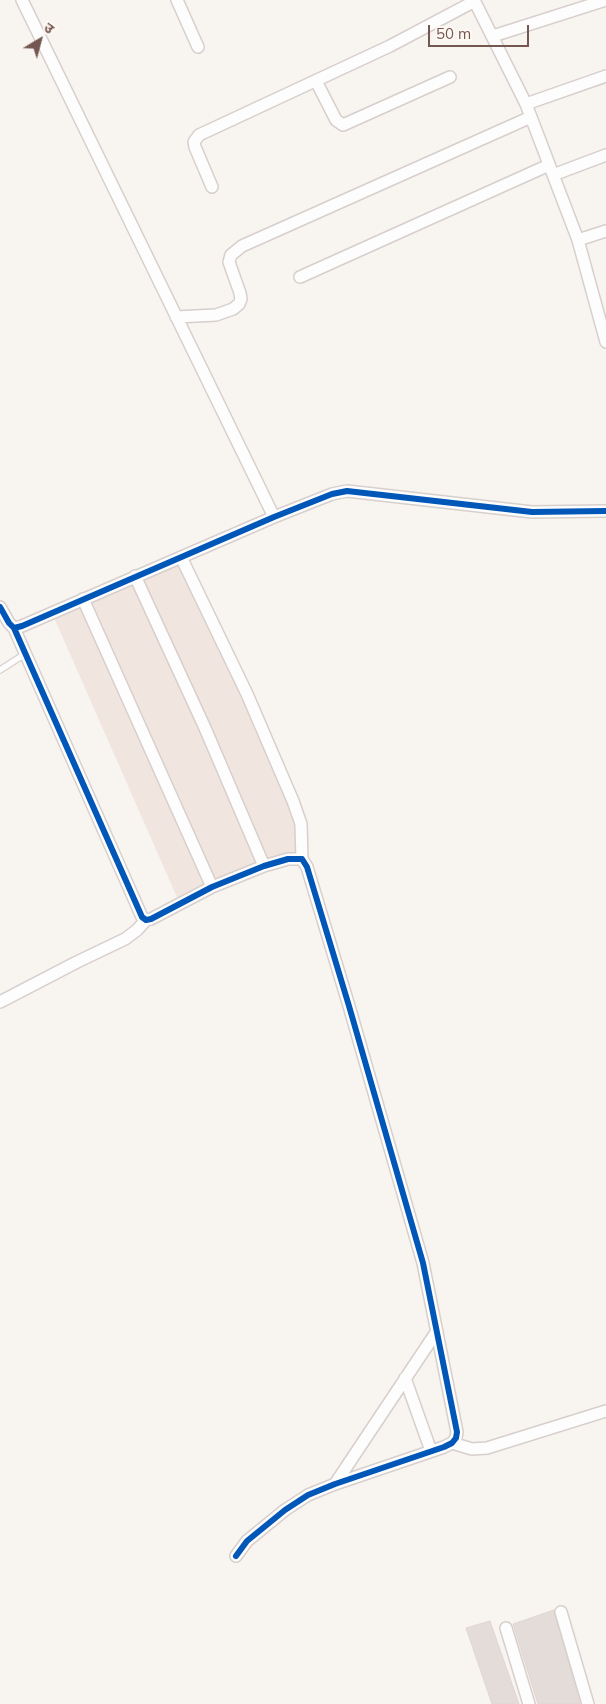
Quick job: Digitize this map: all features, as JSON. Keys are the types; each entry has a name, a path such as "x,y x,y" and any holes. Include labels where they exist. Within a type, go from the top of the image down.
{"street":[{"path":"22,0 274,517"},
{"path":"177,0 198,47"},
{"path":"212,187 195,147 196,138 390,46 475,0 531,117 578,240 602,314 606,342"},
{"path":"493,36 606,0"},
{"path":"526,104 606,76"},
{"path":"316,81 336,120 343,125 450,77"},
{"path":"176,318 216,315 233,309 239,304 241,299 240,293 229,262 231,255 242,246 531,117"},
{"path":"300,277 551,170 606,155"},
{"path":"578,240 606,231"},
{"path":"14,628 274,517 332,494 347,491 532,512 606,511"},
{"path":"181,557 247,694 301,824 302,859 307,867 424,1263 458,1432 452,1443 308,1495 285,1510 247,1540 236,1556"},
{"path":"135,576 205,728 264,866"},
{"path":"83,599 212,887"},
{"path":"0,607 14,628 138,912 146,920"},
{"path":"0,1002 126,939 146,920 152,919 212,887 264,866 288,859 302,859"},
{"path":"335,1484 437,1331"},
{"path":"405,1378 431,1451"},
{"path":"452,1443 472,1449 487,1448 606,1411"},
{"path":"560,1612 588,1704"},
{"path":"506,1628 529,1704"}],"lane":[{"path":"0,670 25,654"}],"shaded area":[{"path":"181,557 301,824 296,857 180,904 52,613"}],"building":[{"path":"554,1610 580,1704 538,1704 513,1624"},
{"path":"490,1621 519,1704 492,1704 466,1628"}],"cycle path":[{"path":"0,607 14,628 22,626 274,517 332,494 347,491 532,512 606,511"},
{"path":"14,628 142,917 146,920 151,919 212,887 264,866 288,859 302,859 307,867 349,1006 423,1263 457,1432 456,1438 452,1443 444,1447 308,1495 285,1510 247,1541 236,1556"}]}
